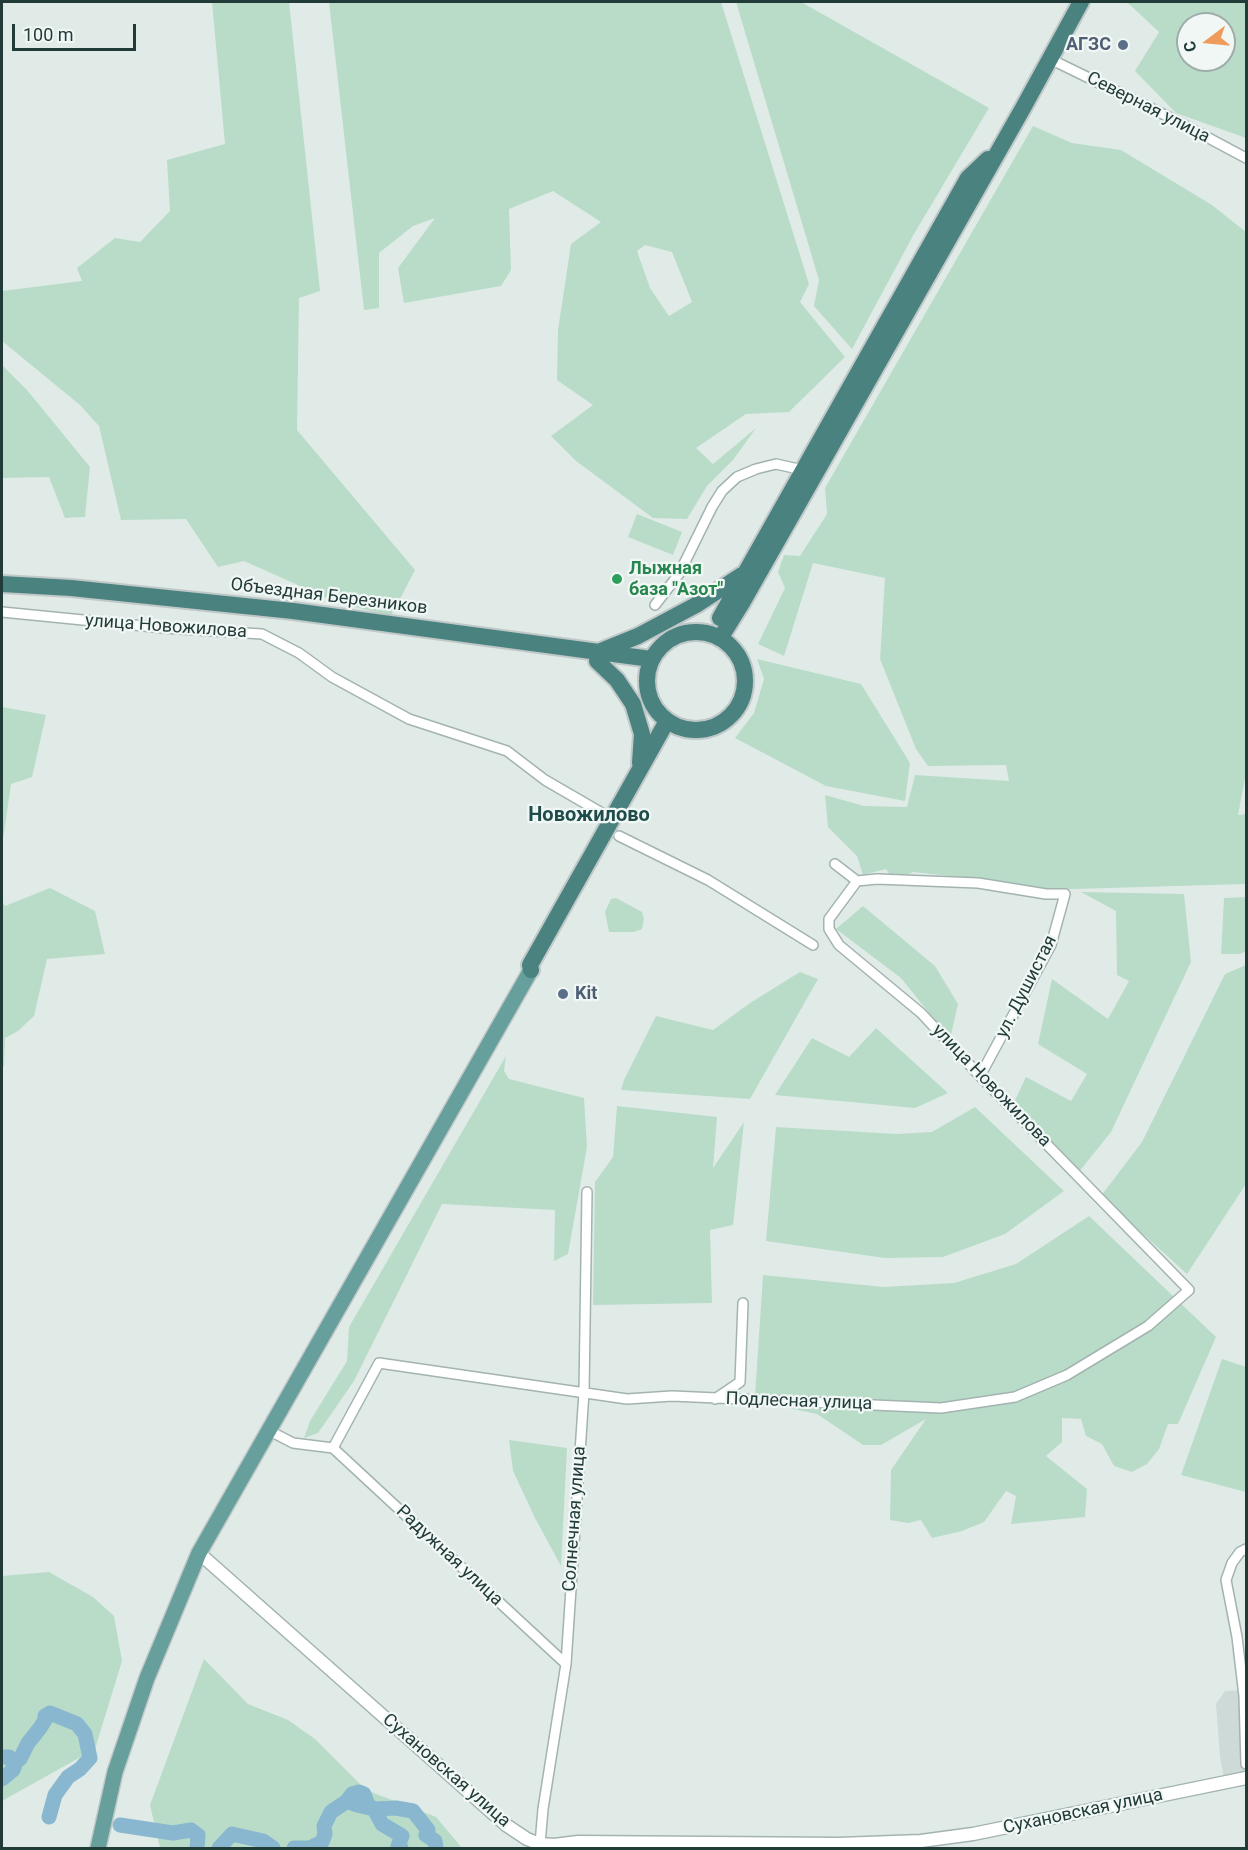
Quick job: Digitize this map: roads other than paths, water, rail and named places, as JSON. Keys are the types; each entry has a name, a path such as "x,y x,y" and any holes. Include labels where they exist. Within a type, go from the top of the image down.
{"highway":[{"path":"716,635 747,594 1082,2"},
{"path":"716,635 745,573 968,178 1001,146"},
{"path":"640,768 642,734 633,704 598,657 696,605 745,573"},
{"name":"Объездная Березников","path":"2,584 71,588 293,611 598,657"},
{"name":"Объездная Березников","path":"2,591 308,619 649,664"},
{"path":"695,631 716,635 737,653 745,676 744,692 737,708 726,720 712,727 688,730 659,714 650,701 646,685 649,664 665,642 679,634 695,631"},
{"path":"531,970 530,965 640,768 670,722"},
{"path":"531,970 670,722"}],"main road":[{"path":"98,1848 115,1772 147,1678 199,1554 531,970"}],"street":[{"name":"Северная улица","path":"1050,59 1173,119 1246,158"},
{"path":"656,605 679,574 722,491 737,477 776,464 803,471"},
{"name":"улица Новожилова","path":"2,612 153,627 262,634 299,652 332,677 409,719 507,751 545,780 607,816"},
{"path":"619,836 708,880 813,945"},
{"path":"834,864 857,881"},
{"name":"ул. Душистая","path":"857,881 877,879 978,884 1046,894 1065,894 1052,945 980,1076"},
{"name":"улица Новожилова","path":"857,881 829,919 829,929 839,945 921,1013 1190,1290"},
{"name":"Солнечная улица","path":"540,1844 543,1809 566,1664 584,1392 588,1192"},
{"name":"Подлесная улица","path":"333,1448 379,1363 627,1399 672,1396 941,1408 1015,1397 1067,1375 1148,1326 1190,1290"},
{"path":"715,1399 740,1382 743,1303"},
{"path":"268,1430 293,1443 333,1448"},
{"name":"Радужная улица","path":"333,1448 566,1664"},
{"path":"1246,1549 1240,1552 1232,1563 1226,1580 1238,1637 1244,1696 1246,1764"},
{"name":"Сухановская улица","path":"199,1554 506,1825 527,1839 540,1844 578,1842 839,1844 921,1841 973,1834 1246,1778"}],"waterway":[{"path":"2,1757 9,1757 11,1760 20,1759 28,1743 45,1720 45,1716 50,1713 77,1724 85,1734 90,1758 68,1777 55,1795 49,1817"},
{"path":"2,1779 13,1770 17,1760"},
{"path":"347,1801 352,1794 359,1792 364,1794 368,1805 374,1809 382,1824 402,1836 398,1846 401,1848"},
{"path":"310,1848 322,1842 325,1834 324,1826 331,1812 347,1801 374,1809 396,1808 413,1811 428,1830 426,1835 435,1841 436,1848"},
{"path":"120,1825 173,1833 191,1830 198,1835 197,1848"},
{"path":"219,1848 232,1834 263,1841 273,1848"},
{"path":"294,1848 306,1848"}],"place":[{"name":"АГЗС","path":"1123,45"},
{"name":"Лыжная база \"Азот\"","path":"617,579"},
{"name":"Kit","path":"563,994"}],"district":[{"name":"Новожилово","path":"589,816"}]}
